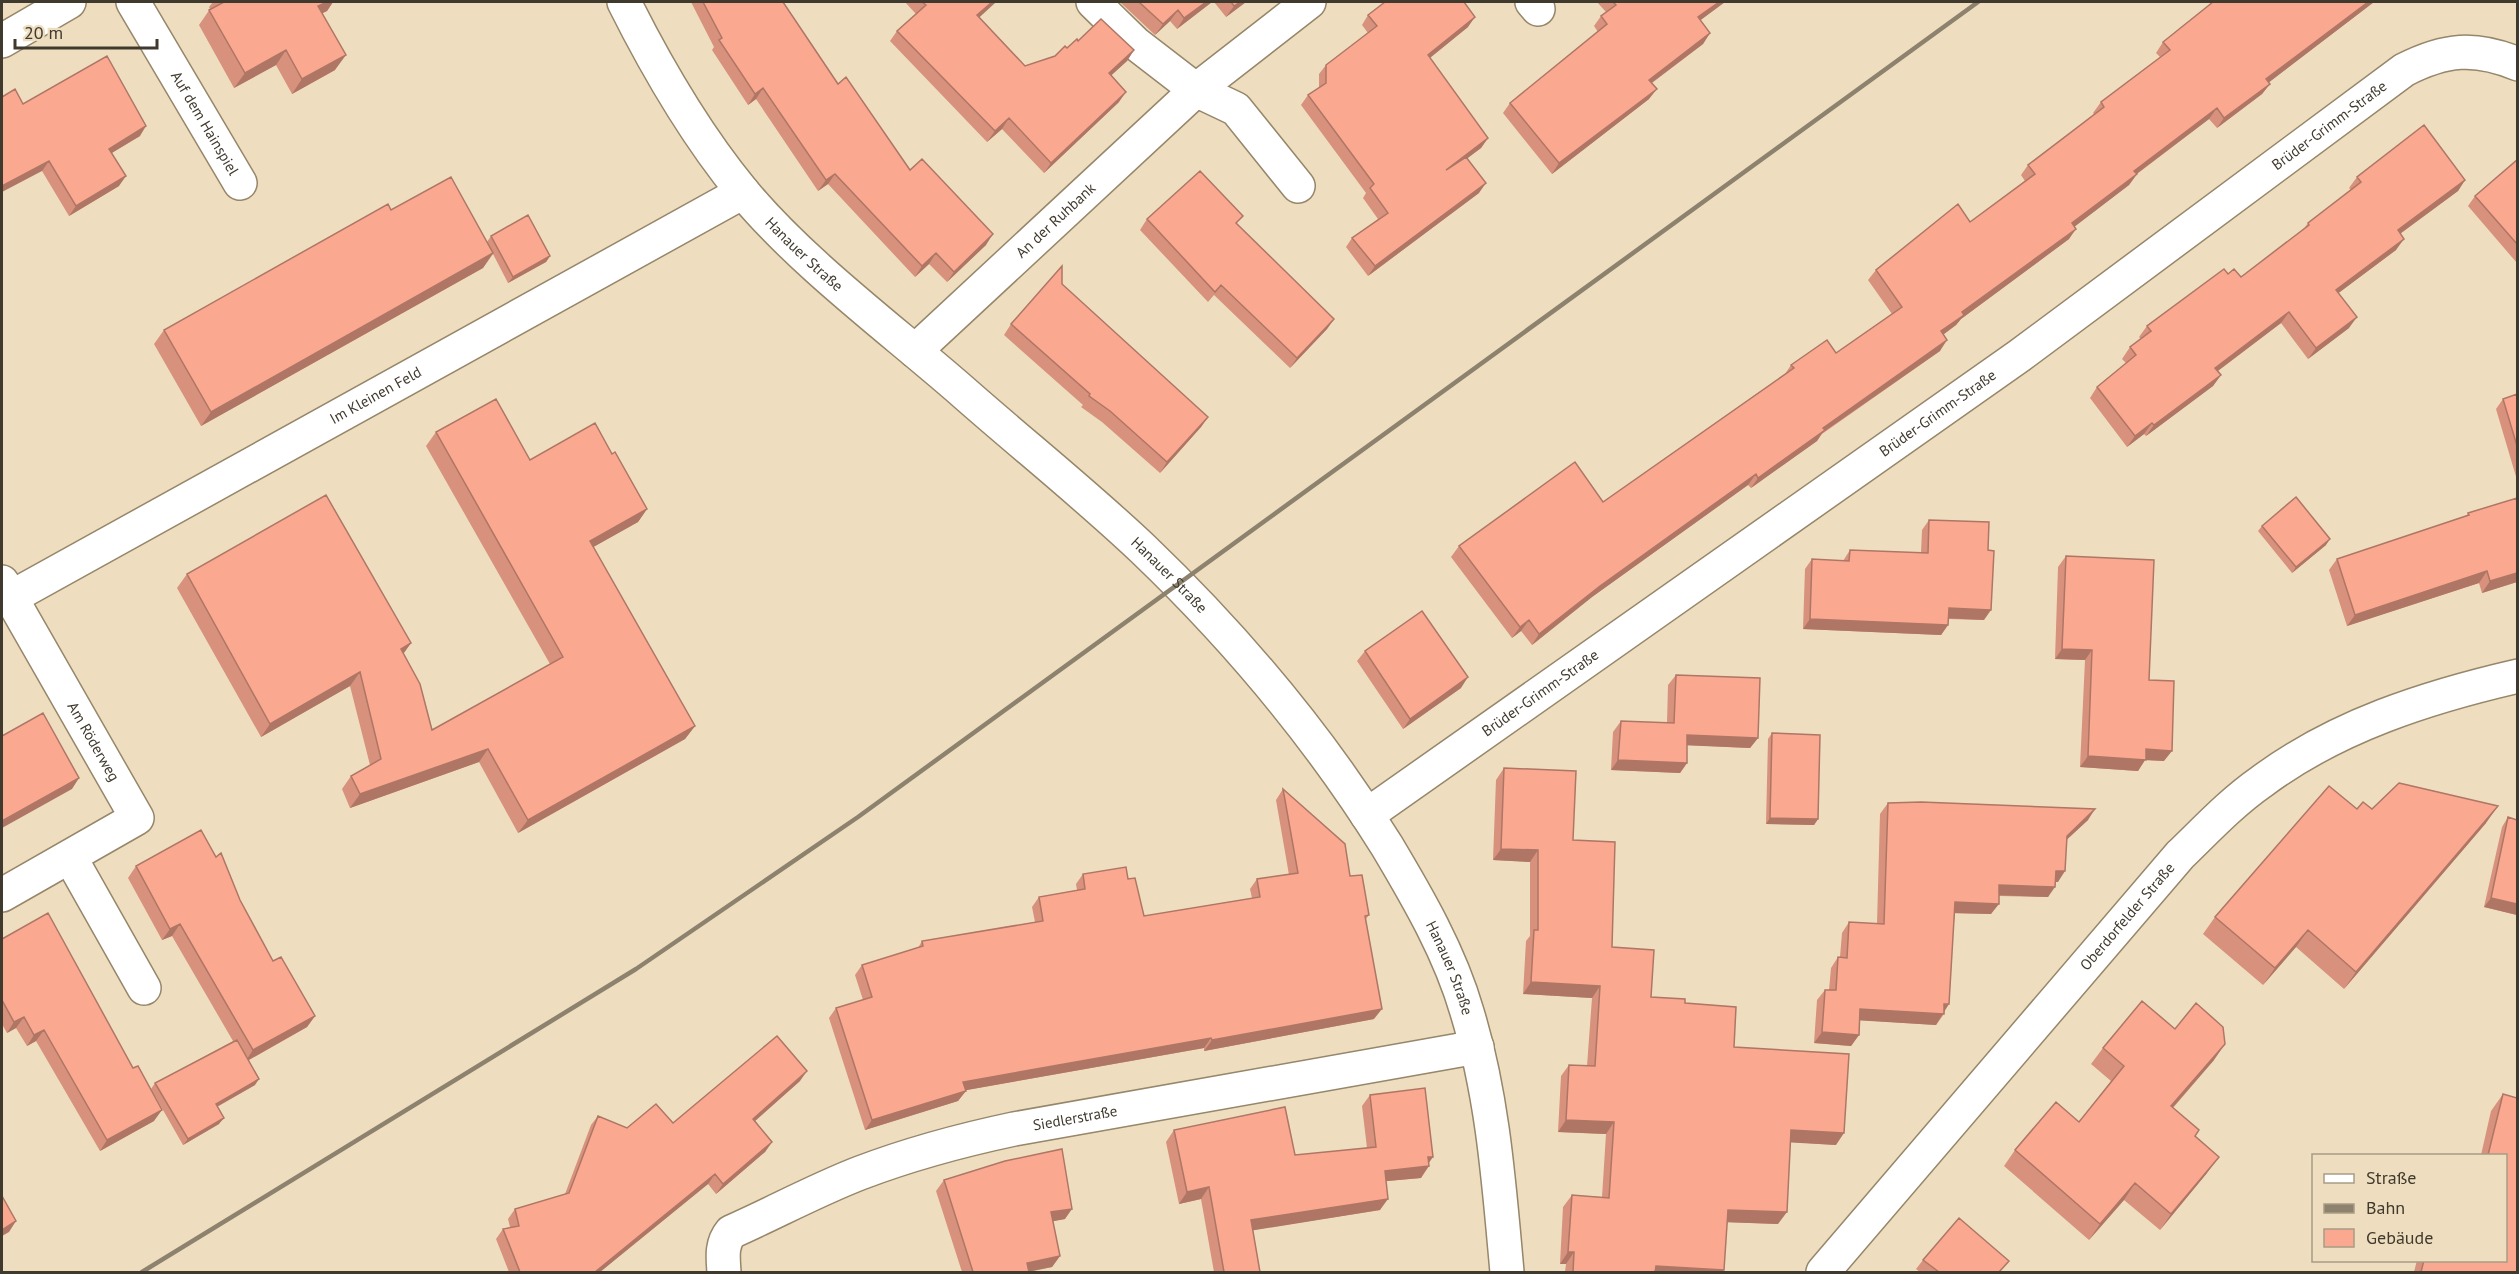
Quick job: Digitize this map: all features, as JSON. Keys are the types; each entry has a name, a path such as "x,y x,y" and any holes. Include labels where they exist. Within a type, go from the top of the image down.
{"street":[{"path":"2,41 69,2"},
{"name":"Auf dem Hainspiel","path":"133,2 240,183"},
{"name":"Hanauer Straße","path":"624,2 646,45 679,99 743,192 812,261 1140,546 1178,583 1270,684 1330,760 1367,815 1424,912 1450,966 1466,1007 1488,1094 1507,1272"},
{"path":"1093,2 1135,43 1196,90 1236,109 1298,186"},
{"name":"An der Ruhbank","path":"915,351 1196,90 1309,2"},
{"name":"Brüder-Grimm-Straße","path":"1367,815 2019,356 2404,70 2440,55 2467,51 2495,54 2517,64"},
{"name":"Im Kleinen Feld","path":"6,590 743,192"},
{"name":"Am Röderweg","path":"2,895 137,818 6,590"},
{"name":"Oberdorfelder Straße","path":"1823,1272 2180,855 2261,781 2350,730 2441,695 2517,676"},
{"path":"70,857 144,988"},
{"name":"Siedlerstraße","path":"724,1272 723,1247 725,1238 731,1232 859,1173 917,1154 971,1138 1014,1129 1477,1047"}],"building":[{"path":"224,2 327,2 318,6 346,55 302,79 286,50 245,73 209,10"},
{"path":"703,2 783,2 838,84 846,77 910,170 922,159 993,234 954,272 936,253 922,266 835,174 826,180 763,88 755,94 719,40 722,38"},
{"path":"922,2 992,2 977,15 1025,66 1055,56 1065,46 1067,48 1077,39 1078,41 1101,19 1134,50 1109,73 1126,92 1051,163 1009,118 995,131 897,31 926,5"},
{"path":"1139,2 1206,2 1184,18 1178,10 1163,24"},
{"path":"1385,2 1464,2 1475,17 1428,55 1488,138 1446,170 1466,157 1486,183 1375,266 1352,238 1388,213 1370,188 1374,184 1308,95 1326,83 1326,65 1377,26 1368,15"},
{"path":"1613,2 1719,2 1698,17 1710,33 1649,80 1657,89 1559,163 1510,103 1607,24 1601,16 1616,5"},
{"path":"2213,2 2368,2 2266,79 2270,84 2224,118 2217,108 2134,171 2137,174 2072,223 2076,229 1962,312 1964,315 1941,331 1947,340 1823,428 1825,430 1758,478 1756,474 1600,586 1539,634 1529,620 1520,627 1459,546 1575,462 1603,502 1794,368 1791,365 1827,340 1836,353 1902,307 1876,270 1958,204 1970,222 2035,174 2028,165 2104,107 2101,102 2170,50 2163,42"},
{"path":"107,56 146,126 109,149 126,176 76,206 49,161 2,186 2,97 15,89 23,104"},
{"path":"2424,125 2465,180 2398,230 2404,239 2336,290 2357,317 2316,348 2289,312 2215,368 2221,375 2154,425 2152,423 2135,436 2097,387 2136,355 2130,347 2151,331 2147,326 2224,269 2228,274 2234,269 2241,277 2361,182 2357,177"},
{"path":"2517,160 2517,244 2475,196"},
{"path":"1200,171 1243,216 1236,223 1334,319 1297,358 1221,285 1215,292 1147,219"},
{"path":"451,177 493,253 211,412 164,330 388,204 391,210"},
{"path":"528,215 550,256 513,277 491,236"},
{"path":"1062,266 1062,284 1208,417 1167,462 1110,411 1089,396 1090,394 1011,324"},
{"path":"2517,394 2517,446 2503,399"},
{"path":"496,399 530,460 595,423 612,454 615,452 647,509 590,541 695,726 528,820 488,749 360,794 351,776 381,759 360,672 270,724 187,574 326,495 411,643 401,649 420,684 432,730 563,657 436,432"},
{"path":"2296,497 2330,539 2296,567 2262,526"},
{"path":"2517,498 2517,573 2490,581 2487,571 2355,615 2337,559"},
{"path":"1929,520 1989,522 1988,550 1994,551 1991,610 1949,608 1948,625 1810,619 1812,559 1849,561 1850,550 1928,553"},
{"path":"2066,556 2154,560 2149,680 2174,681 2172,751 2146,749 2146,760 2088,756 2092,650 2062,649"},
{"path":"1422,611 1468,677 1410,719 1365,651"},
{"path":"1676,675 1760,678 1758,738 1687,735 1687,763 1618,760 1621,721 1674,723"},
{"path":"43,713 79,778 2,821 2,736"},
{"path":"1772,733 1820,735 1818,819 1770,818"},
{"path":"1504,768 1576,771 1573,840 1615,842 1612,947 1654,950 1651,997 1685,999 1685,1003 1736,1007 1734,1047 1849,1054 1844,1133 1791,1130 1787,1212 1728,1210 1724,1270 1656,1266 1655,1272 1573,1272 1574,1252 1568,1252 1572,1195 1609,1198 1614,1122 1566,1120 1569,1065 1595,1066 1600,986 1531,982 1534,930 1538,930 1538,850 1501,849"},
{"path":"2399,783 2498,806 2356,972 2308,930 2275,968 2215,917 2329,786 2357,809 2363,802 2372,809"},
{"path":"1283,789 1345,844 1350,876 1362,875 1369,915 1365,916 1382,1009 963,1082 966,1091 872,1120 836,1008 872,997 862,965 923,946 922,941 1043,921 1039,897 1085,889 1083,874 1126,867 1128,879 1135,878 1144,916 1260,897 1257,879 1298,873"},
{"path":"1921,802 2095,809 2067,836 2065,871 2056,871 2055,887 1999,885 1999,904 1955,902 1949,1004 1944,1004 1944,1014 1860,1009 1859,1035 1822,1032 1825,990 1836,990 1838,957 1847,958 1849,922 1884,924 1888,803"},
{"path":"2508,817 2517,820 2517,904 2491,898"},
{"path":"201,830 216,857 221,853 240,900 273,961 281,957 315,1016 253,1050 180,924 170,929 136,866"},
{"path":"48,913 133,1068 138,1066 162,1110 107,1140 44,1030 34,1035 24,1017 14,1022 2,1000 2,939"},
{"path":"2142,1001 2175,1029 2196,1003 2223,1027 2225,1044 2171,1106 2199,1130 2195,1136 2219,1157 2171,1214 2135,1183 2100,1224 2015,1150 2056,1102 2079,1122 2124,1066 2103,1048"},
{"path":"777,1036 807,1071 753,1119 772,1142 723,1184 715,1174 595,1272 520,1272 503,1229 519,1226 515,1209 569,1193 598,1116 627,1128 656,1104 673,1123"},
{"path":"237,1040 259,1079 216,1104 224,1118 188,1139 155,1083"},
{"path":"1425,1088 1433,1157 1428,1157 1429,1166 1385,1171 1388,1199 1251,1220 1260,1272 1224,1272 1209,1187 1187,1192 1174,1130 1285,1107 1295,1155 1376,1147 1370,1095"},
{"path":"2503,1094 2517,1098 2517,1272 2421,1272 2424,1262 2507,1262 2507,1154 2488,1154"},
{"path":"1062,1149 1072,1209 1051,1212 1060,1256 1027,1263 1029,1272 973,1272 944,1180 1005,1161"},
{"path":"2,1196 16,1221 2,1230"},
{"path":"1959,1218 2009,1261 1999,1272 1939,1272 1923,1260"}],"railway":[{"path":"142,1272 636,969 858,817 1978,2"}]}
